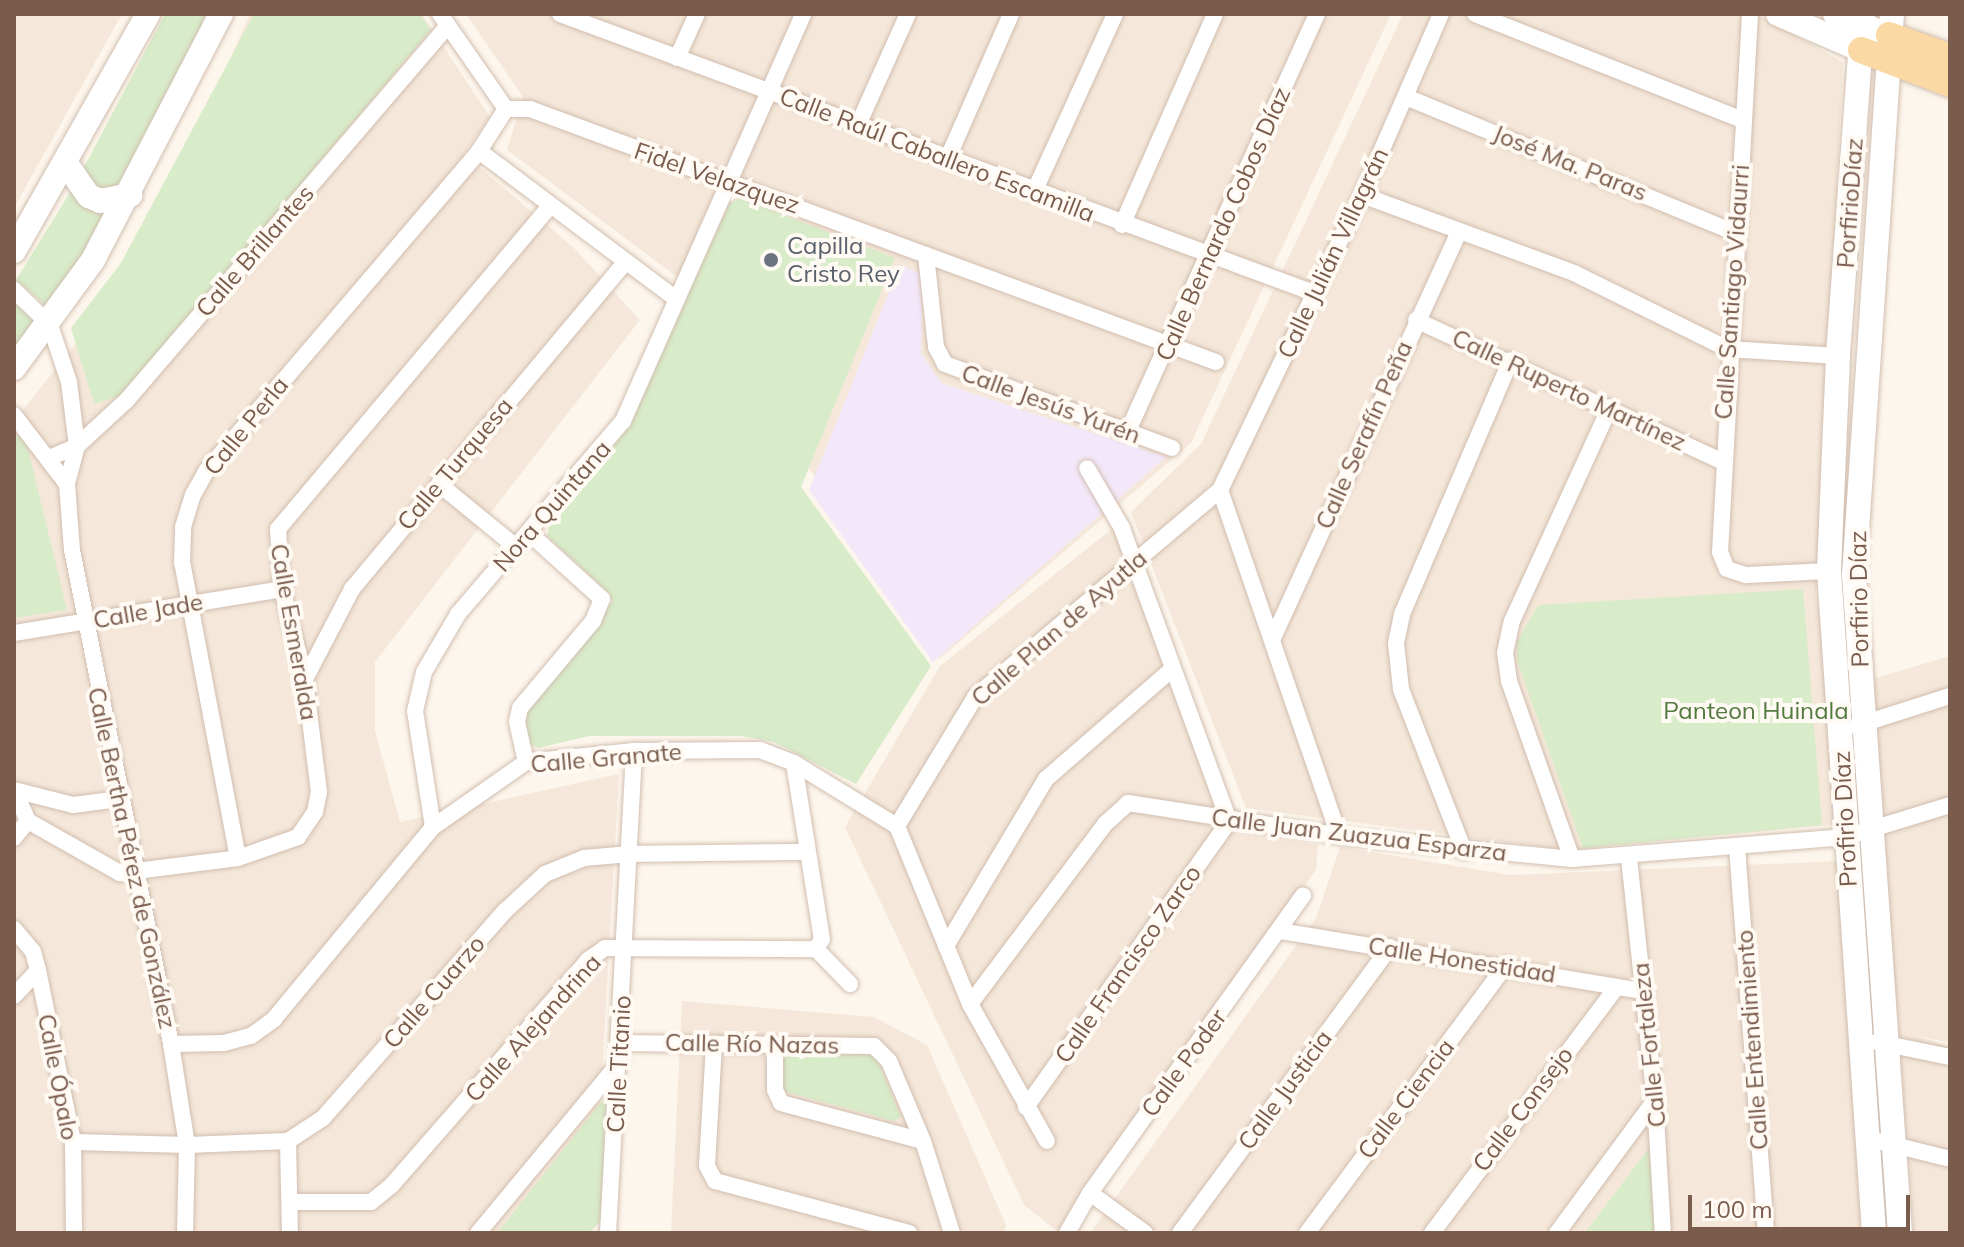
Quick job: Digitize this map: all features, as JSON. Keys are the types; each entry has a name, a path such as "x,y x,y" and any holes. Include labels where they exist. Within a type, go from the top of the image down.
{"main road":[{"path":"1862,30 1950,57"},
{"path":"1889,36 1950,84"}],"street":[{"path":"18,236 67,165 148,14"},
{"path":"14,368 50,325 130,195 221,14"},
{"name":"Calle Raúl Caballero Escamilla","path":"560,14 594,20 677,58 1122,225 1314,293"},
{"path":"677,58 697,14"},
{"name":"Nora Quintana","path":"433,827 415,711 424,672 458,614 623,421 803,14"},
{"path":"858,125 908,14"},
{"path":"947,160 1011,14"},
{"path":"1034,192 1115,14"},
{"path":"1122,225 1215,14"},
{"name":"Calle Bernardo Cobos Díaz","path":"1127,433 1317,14"},
{"name":"Calle Julián Villagrán","path":"1220,490 1362,195 1441,14"},
{"path":"1475,14 1743,120"},
{"name":"Calle Santiago Vidaurri","path":"1750,14 1721,461 1720,552 1727,569 1746,575 1829,571"},
{"path":"1778,14 1862,30"},
{"path":"1835,14 1862,30"},
{"path":"444,20 506,109"},
{"name":"Calle Brillantes","path":"49,458 77,446 127,400 444,20"},
{"name":"PorfirioDíaz","path":"1838,356 1862,30"},
{"name":"Porfirio Díaz","path":"1851,727 1854,574 1889,36"},
{"name":"José Ma. Paras","path":"1406,97 1734,232"},
{"name":"Calle Perla","path":"238,858 188,602 183,527 207,470 479,151 506,109"},
{"name":"Fidel Velazquez","path":"506,109 530,109 728,185 1216,362"},
{"path":"479,151 549,207 676,299"},
{"path":"67,165 89,196 100,201 130,195"},
{"path":"1362,195 1458,233 1574,273 1728,349 1838,356"},
{"name":"Calle Esmeralda","path":"135,873 238,858 286,844 298,837 315,812 319,792 305,679 282,589 275,541 284,520 549,207"},
{"name":"Calle Serafín Peña","path":"1273,638 1458,233"},
{"name":"Calle Jesús Yurén","path":"926,255 936,347 945,364 1172,448"},
{"name":"Calle Turquesa","path":"305,679 352,589 625,262"},
{"name":"Calle Bertha Pérez de González","path":"14,290 50,325 69,382 77,446 67,484 84,623 171,1044 187,1145 185,1233"},
{"name":"Calle Ruperto Martínez","path":"1416,320 1511,360 1721,461"},
{"name":"Profirio Díaz","path":"1838,356 1829,571 1851,727 1858,834 1857,1038 1874,1233"},
{"path":"1464,851 1401,689 1396,643 1402,614 1511,360"},
{"path":"1572,859 1509,681 1505,653 1512,621 1610,407"},
{"name":"Calle Bertha Pérez de González","path":"14,415 67,484"},
{"path":"1087,468 1122,528 1132,566 1229,821"},
{"path":"439,484 516,547"},
{"path":"1220,490 1339,835"},
{"name":"Calle Plan de Ayutla","path":"897,826 975,697 1220,490"},
{"path":"526,762 517,722 520,708 593,621 602,599 529,533"},
{"name":"Calle Jade","path":"14,633 84,623 188,602 282,589"},
{"path":"946,946 1046,779 1172,669"},
{"path":"1851,727 1950,696"},
{"name":"Calle Granate","path":"171,1044 224,1043 251,1036 274,1019 433,827 526,762 634,751 760,750 794,763 897,826"},
{"name":"Calle Titanio","path":"606,1230 627,946 634,751"},
{"path":"794,763 805,852 822,939 816,949 850,984"},
{"path":"15,792 73,805 119,799"},
{"path":"15,792 28,821 109,870 135,873"},
{"name":"Calle Juan Zuazua Esparza","path":"970,1004 1117,810 1141,802 1229,821 1464,851 1572,859 1629,858 1858,834 1950,805"},
{"path":"14,838 28,821"},
{"name":"Calle Francisco Zarco","path":"1026,1107 1229,821"},
{"path":"897,826 970,1004 1047,1141"},
{"path":"1858,834 1889,1043 1898,1146 1900,1233"},
{"name":"Calle Entendimiento","path":"1737,847 1766,1233"},
{"name":"Calle Cuarzo","path":"288,1141 323,1118 505,911 545,874 584,858 630,854 805,852"},
{"name":"Calle Fortaleza","path":"1629,858 1655,1100 1663,1233"},
{"name":"Calle Poder","path":"1067,1233 1090,1193 1303,895"},
{"name":"Calle Ópalo","path":"14,929 33,952 38,970 73,1142 74,1233"},
{"name":"Calle Honestidad","path":"1280,931 1506,965 1644,991"},
{"name":"Calle Justicia","path":"1180,1233 1390,947"},
{"name":"Calle Alejandrina","path":"290,1202 371,1202 391,1186 588,960 605,948 816,949"},
{"name":"Calle Ciencia","path":"1307,1233 1506,965"},
{"path":"14,996 38,970"},
{"name":"Calle Consejo","path":"1432,1233 1617,987"},
{"path":"1857,1038 1950,1057"},
{"name":"Calle Río Nazas","path":"620,1043 863,1045 882,1051 923,1141"},
{"path":"714,1044 707,1166 715,1181 909,1233"},
{"path":"775,1046 775,1090 781,1103 923,1141 952,1233"},
{"path":"478,1233 620,1062"},
{"path":"1557,1233 1655,1100"},
{"path":"1866,1138 1950,1159"},
{"path":"73,1142 187,1145 288,1141 290,1233"},
{"path":"1090,1193 1145,1233"}],"shaded area":[{"path":"14,14 122,14 14,208"},
{"path":"250,14 422,14 490,117 464,154 572,246 640,320 375,662 375,731 400,822 619,774 593,1233 14,1233 14,421 140,263"},
{"path":"466,14 1391,14 1191,443 939,659 680,279 507,150 523,97"},
{"path":"1403,14 1757,14 1843,62 1816,594 1851,823 1567,850 1246,808 1131,512 1201,444"},
{"path":"900,265 923,275 921,353 941,383 1166,457 933,662 809,490"},
{"path":"1118,524 1223,827 1318,845 1316,870 1057,1231 1024,1205 845,827 940,666"},
{"path":"1950,656 1950,1043 1915,1035 1950,1047 1950,1233 1914,1233 1869,680"},
{"path":"1340,847 1510,875 1841,861 1872,1233 1090,1233 1316,918"},
{"path":"682,1001 874,1017 927,1045 1006,1225 1004,1233 671,1233"}],"green space":[{"path":"165,14 206,14 179,80 116,190 97,192 83,169"},
{"path":"254,14 420,14 431,30 123,395 94,404 71,328 121,263"},
{"path":"71,191 110,209 83,261 49,308 16,280"},
{"path":"739,198 895,258 801,487 931,666 856,784 774,742 741,736 589,736 538,748 525,742 524,711 612,602 610,594 547,536 550,522 612,448 633,413 729,204"},
{"path":"14,302 34,321 14,350"},
{"path":"14,434 26,441 67,610 14,618"},
{"name":"Panteon Huinala","path":"1803,589 1822,825 1583,848 1517,660 1517,642 1538,605"},
{"path":"784,1052 868,1053 877,1059 901,1117 894,1121 783,1091"},
{"path":"606,1096 602,1220 589,1233 497,1233"},
{"path":"1652,1144 1658,1233 1585,1233"}],"place":[{"name":"Capilla Cristo Rey","path":"771,260"}]}
